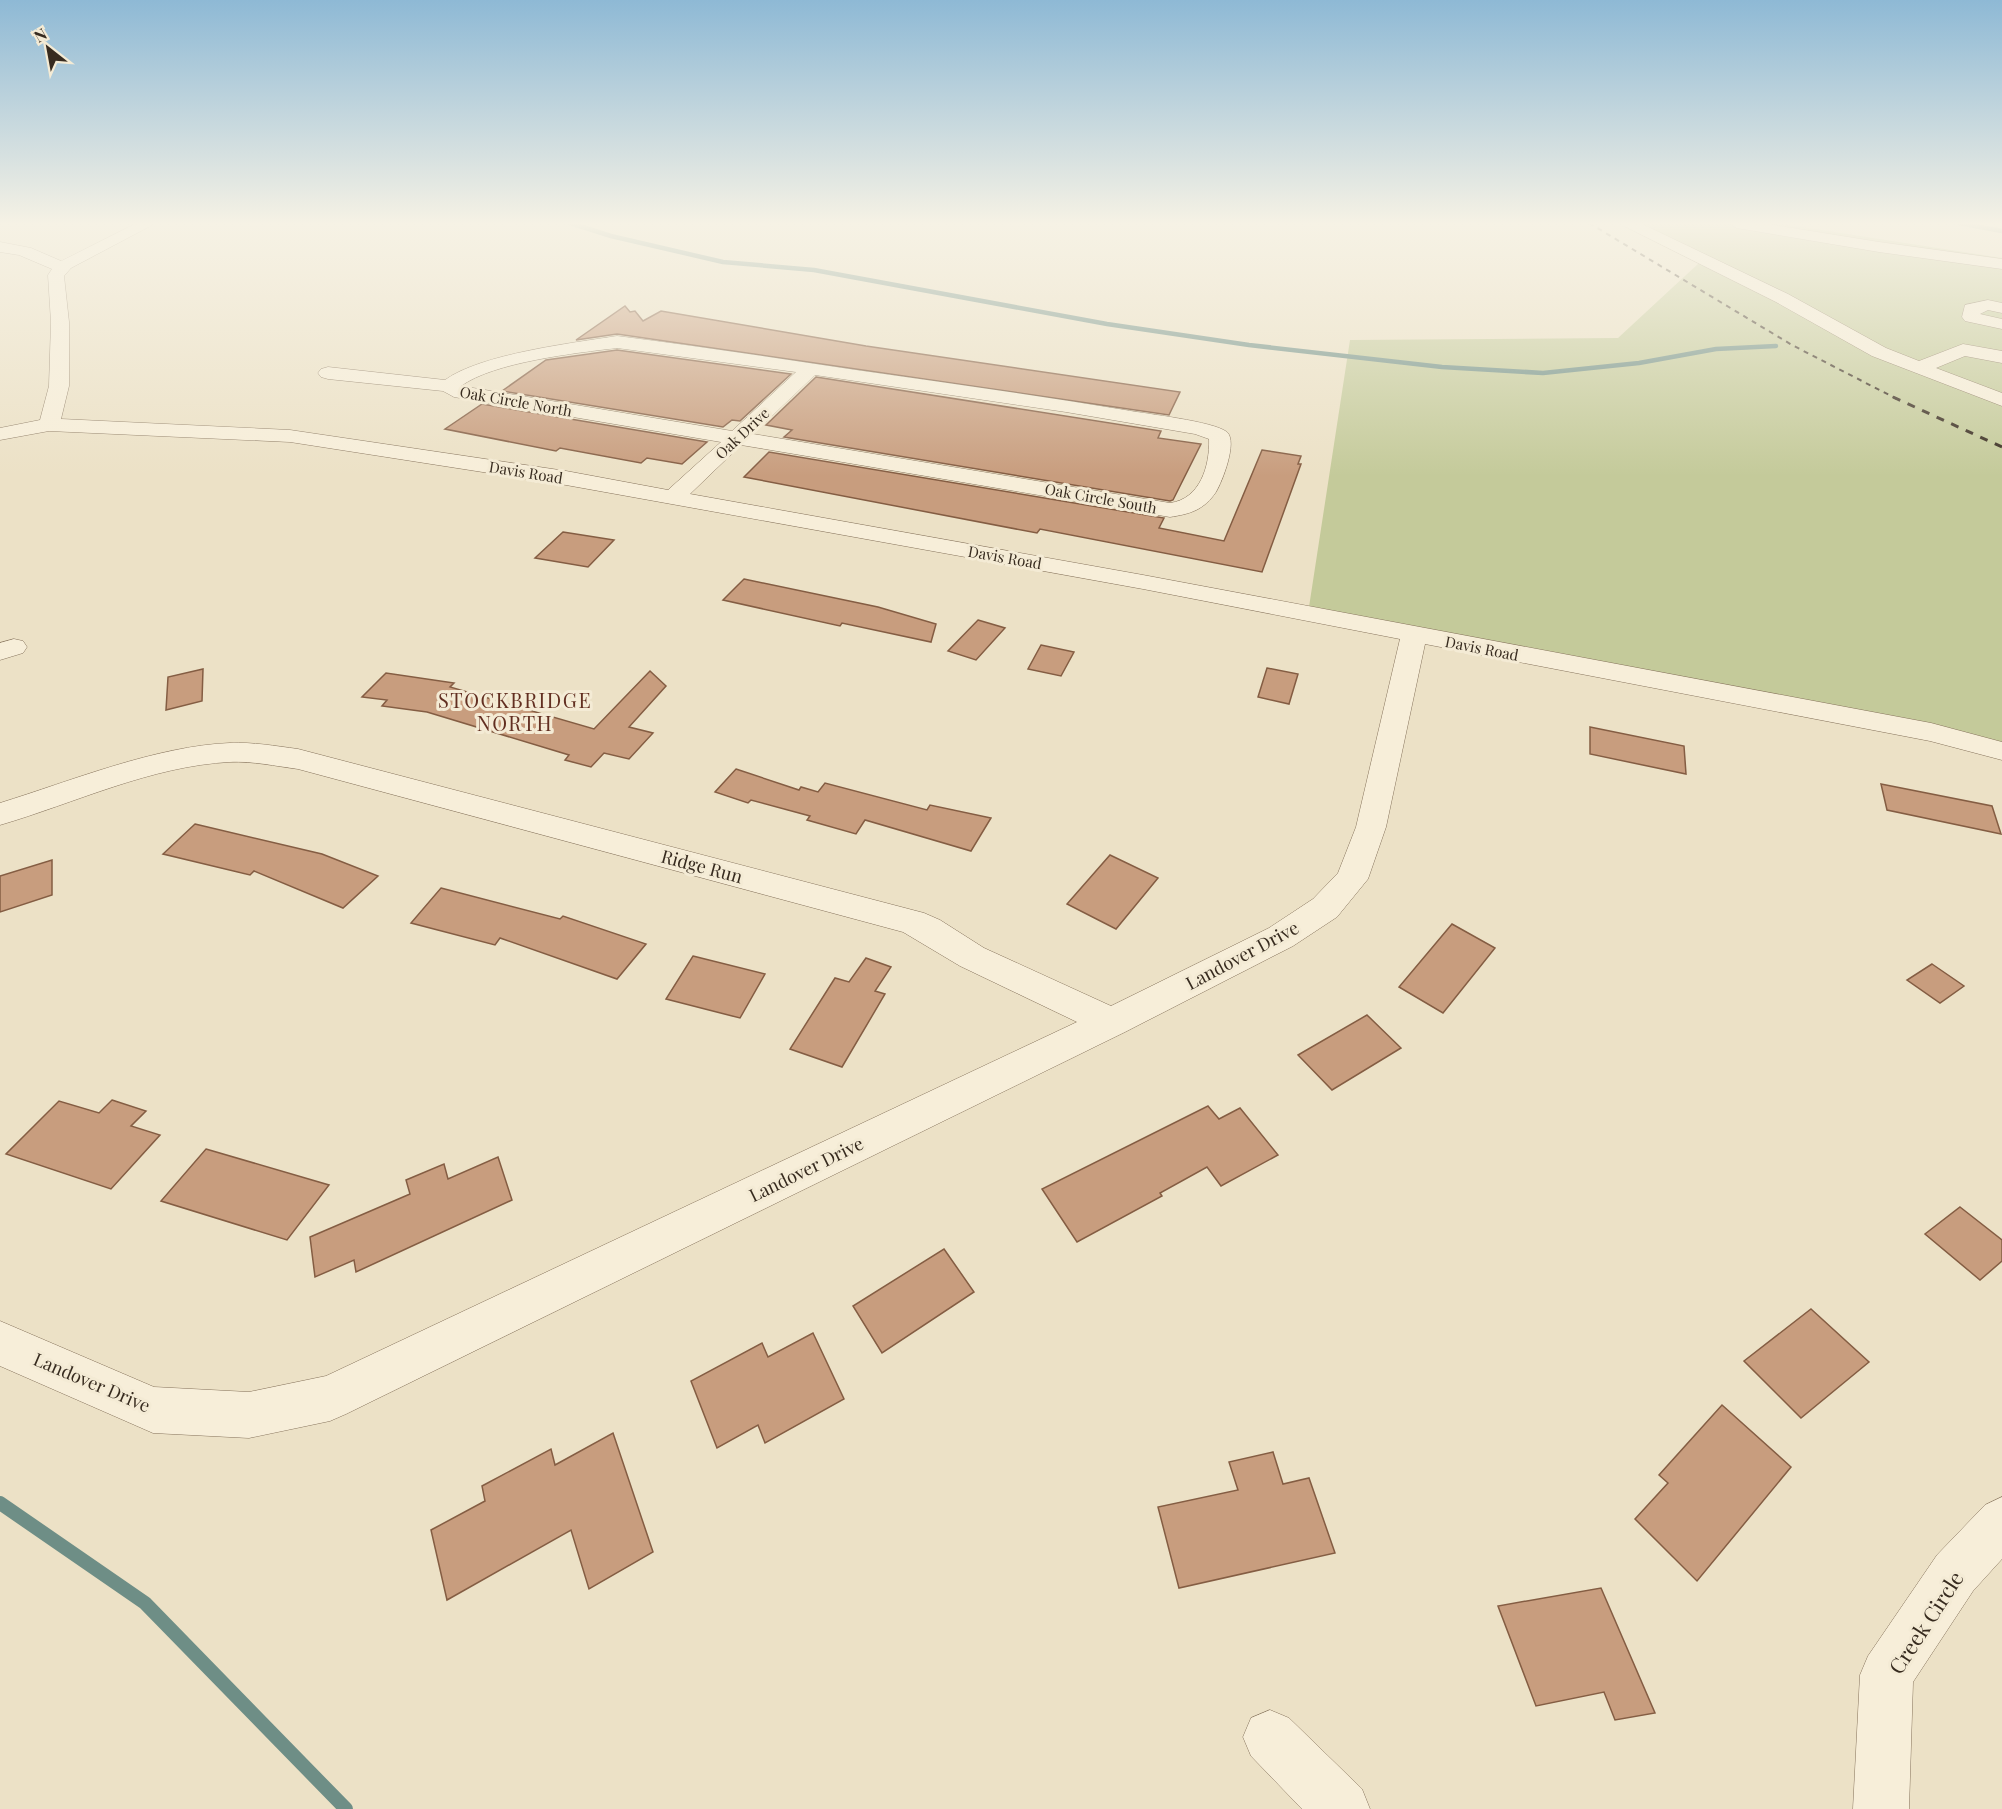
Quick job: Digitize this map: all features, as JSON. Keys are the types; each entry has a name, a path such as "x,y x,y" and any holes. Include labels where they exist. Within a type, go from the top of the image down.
{"street":[{"path":"48,425 59,386 59,307"},
{"path":"1799,307 1880,352 2002,400"},
{"path":"1978,307 1971,309 1971,317 2002,324"},
{"name":"Oak Circle North","path":"738,437 454,392 449,386 464,375 504,363 568,349 617,342 811,369"},
{"path":"1921,367 1963,350 2002,357"},
{"name":"Oak Circle South","path":"738,437 1170,510 1189,506 1206,493 1221,448 1219,436 1199,429 1066,406 811,369"},
{"name":"Oak Drive","path":"673,497 811,369"},
{"path":"328,373 449,386"},
{"name":"Davis Road","path":"0,434 48,425 290,436 673,497 1143,582 1931,732 2002,751"},
{"name":"Landover Drive","path":"0,1342 153,1410 249,1415 330,1398 1112,1022 1281,937 1325,908 1352,879 1371,827 1414,635"},
{"name":"Ridge Run","path":"0,814 170,762 223,753 275,756 310,762 912,922 972,957 1112,1022"},
{"name":"Creek Circle","path":"1881,1809 1887,1675 1955,1573 2002,1522"},
{"path":"1270,1737 1342,1809"}],"green space":[{"path":"1651,307 2002,307 2002,746 1309,607 1350,340 1618,338"}],"building":[{"path":"626,307 630,312 635,311 643,321 661,311 866,346 1180,392 1169,415 617,334 576,340"},
{"path":"617,350 791,374 740,421 732,420 723,427 502,391 546,360"},
{"path":"816,377 1161,431 1158,438 1201,444 1173,500 1170,501 784,437 792,430 766,425"},
{"path":"482,404 707,442 682,464 647,458 641,463 560,448 556,451 445,429"},
{"path":"1262,450 1301,456 1298,464 1301,464 1262,572 1040,529 1037,533 744,477 769,452 1164,518 1159,528 1224,541"},
{"path":"563,532 614,540 588,567 535,558"},
{"path":"744,579 878,607 936,624 931,642 842,623 840,626 723,600"},
{"path":"978,620 1005,628 976,660 948,651"},
{"path":"1041,645 1074,652 1061,676 1028,669"},
{"path":"1267,668 1298,674 1289,704 1258,697"},
{"path":"203,669 202,701 166,710 168,677"},
{"path":"650,671 666,686 629,727 653,733 629,759 604,753 591,767 565,760 569,755 427,712 382,706 387,700 362,697 386,673 454,683 450,687 594,729"},
{"path":"1590,727 1684,746 1686,774 1590,754"},
{"path":"736,769 799,790 801,787 818,792 825,783 927,810 930,805 991,818 971,851 865,820 856,834 807,820 810,816 751,800 748,803 715,792"},
{"path":"1881,784 1992,806 2001,834 1887,810"},
{"path":"195,824 322,854 378,876 343,908 254,871 250,875 163,854"},
{"path":"1110,855 1158,878 1116,929 1067,904"},
{"path":"52,860 52,895 0,912 0,876"},
{"path":"441,888 560,919 563,916 646,944 617,979 500,938 495,945 411,923"},
{"path":"1452,924 1495,948 1443,1013 1399,987"},
{"path":"693,956 765,974 740,1018 666,999"},
{"path":"866,958 891,967 875,991 885,994 842,1067 790,1049 835,978 849,982"},
{"path":"1932,964 1964,986 1940,1003 1907,980"},
{"path":"1367,1015 1401,1048 1332,1090 1298,1055"},
{"path":"112,1100 146,1111 131,1126 160,1135 111,1189 6,1154 59,1101 99,1113"},
{"path":"1208,1106 1219,1119 1240,1108 1278,1155 1221,1186 1207,1167 1160,1193 1162,1196 1077,1242 1042,1189"},
{"path":"206,1149 329,1185 287,1240 161,1201"},
{"path":"498,1157 512,1200 356,1272 354,1260 315,1277 310,1237 410,1194 406,1180 444,1164 448,1179"},
{"path":"1960,1207 2002,1240 2002,1261 1980,1280 1925,1234"},
{"path":"944,1249 974,1292 882,1353 853,1306"},
{"path":"1811,1309 1869,1362 1801,1418 1744,1361"},
{"path":"813,1333 844,1399 765,1443 758,1425 717,1448 691,1381 762,1343 768,1357"},
{"path":"1722,1405 1791,1467 1697,1581 1635,1519 1668,1483 1659,1475"},
{"path":"613,1433 653,1552 589,1589 571,1530 447,1600 431,1530 485,1501 482,1486 551,1449 555,1465"},
{"path":"1273,1452 1283,1484 1309,1478 1335,1553 1179,1588 1158,1507 1238,1490 1229,1462"},
{"path":"1601,1588 1655,1713 1615,1720 1604,1692 1536,1706 1498,1606"}],"waterway":[{"path":"1017,307 1107,324 1249,345 1442,367 1543,373 1639,363 1716,349 1776,346"},
{"path":"0,1503 145,1603 346,1809"}],"railway":[{"path":"1729,307 1792,345 1894,397"},
{"path":"1894,397 2002,447"}],"district":[{"name":"STOCKBRIDGE NORTH","path":"515,710"}]}
